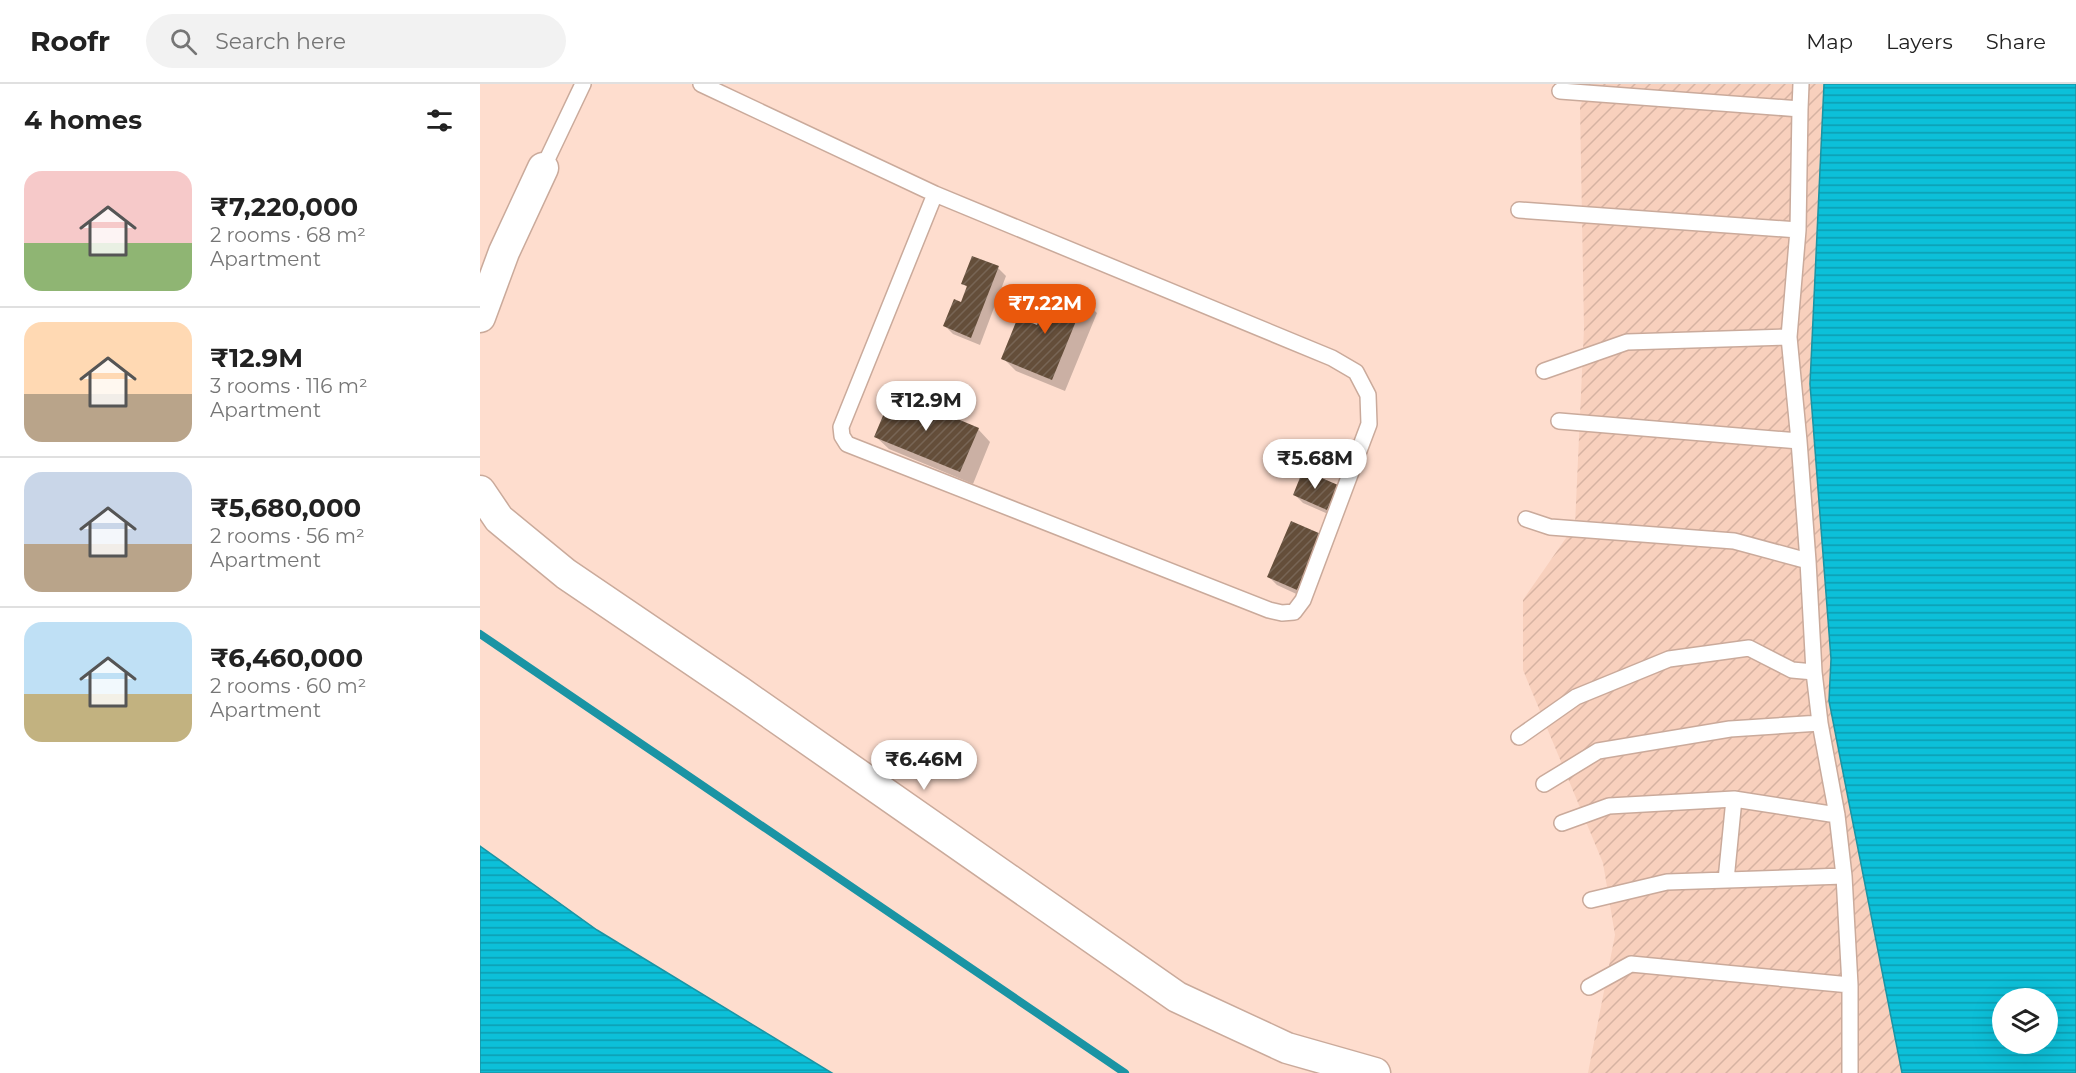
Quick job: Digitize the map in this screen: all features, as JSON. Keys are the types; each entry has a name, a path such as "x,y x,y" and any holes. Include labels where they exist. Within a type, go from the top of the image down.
{"street":[{"path":"480,317 504,252 543,168"},
{"path":"480,492 499,519 566,574 740,692 1177,997 1287,1048 1375,1073"}],"lane":[{"path":"543,168 584,84"},
{"path":"701,84 935,194 1321,354 1356,372 1368,395 1369,424 1303,600 1294,612 1282,613 1269,610 847,444 842,436 841,427 935,194"},
{"path":"1801,84 1798,230 1789,337 1808,561 1814,672 1820,723 1837,815 1844,876 1850,985 1850,1073"},
{"path":"1560,91 1800,109"},
{"path":"1519,210 1798,230"},
{"path":"1544,371 1627,342 1789,337"},
{"path":"1559,421 1799,441"},
{"path":"1526,519 1550,527 1734,541 1808,561"},
{"path":"1519,736 1576,697 1669,659 1749,648 1792,670 1814,672"},
{"path":"1544,784 1598,751 1730,729 1820,723"},
{"path":"1562,823 1609,806 1734,799 1837,815"},
{"path":"1726,880 1734,799"},
{"path":"1591,900 1667,882 1844,876"},
{"path":"1589,987 1631,964 1850,985"}],"shaded area":[{"path":"1588,84 1824,84 1810,384 1831,659 1829,701 1902,1073 1588,1073 1615,935 1603,863 1523,670 1523,600 1575,525 1584,328 1580,107"}],"water":[{"path":"1824,84 2076,84 2076,1073 1902,1073 1829,701 1831,659 1810,384"},
{"path":"480,846 597,930 832,1073 480,1073"}],"building":[{"path":"972,256 999,266 971,338 943,326 954,299 961,302 967,286 961,284"},
{"path":"1052,286 1085,299 1052,380 1001,359 1018,317 1037,325"},
{"path":"893,392 979,428 960,472 874,437"},
{"path":"1303,470 1338,485 1327,510 1293,495"},
{"path":"1291,521 1321,534 1297,590 1267,577"}],"waterway":[{"path":"480,634 1125,1073"}]}
